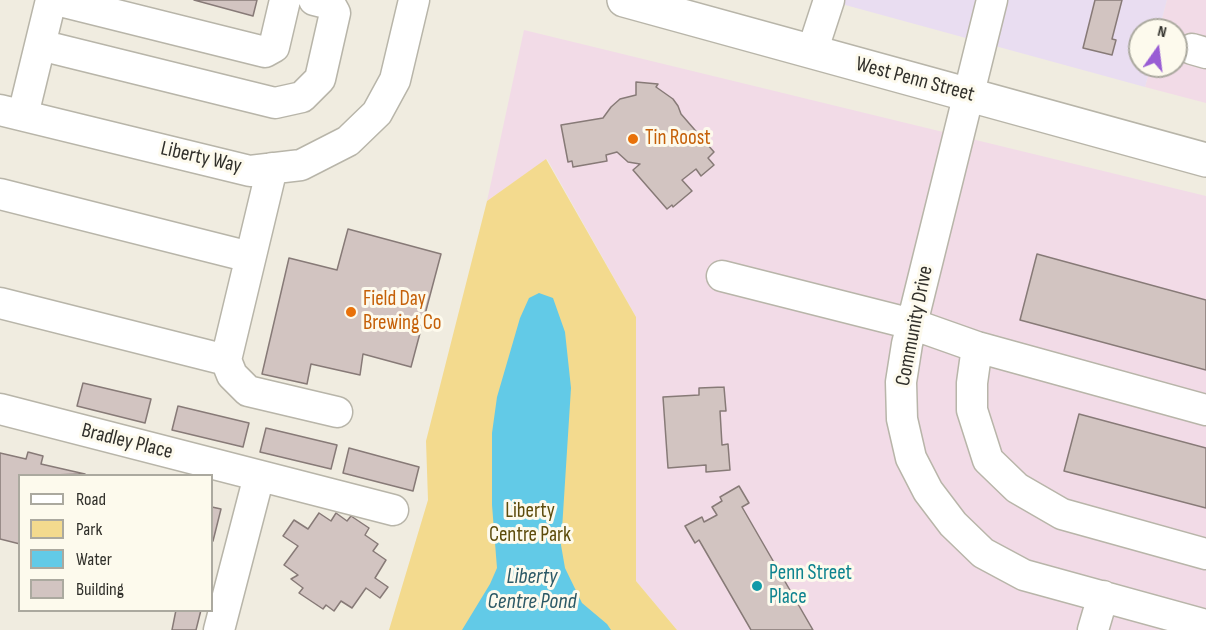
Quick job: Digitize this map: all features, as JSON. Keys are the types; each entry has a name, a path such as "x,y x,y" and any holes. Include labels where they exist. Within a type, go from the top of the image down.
{"main road":[{"name":"West Penn Street","path":"624,0 1206,160"}],"street":[{"path":"11,112 40,45 51,0"},
{"path":"56,0 265,52 274,46 285,0"},
{"path":"40,45 275,103 302,97 320,79 335,13 330,4 314,0"},
{"name":"Liberty Way","path":"11,112 250,171 301,165 348,141 377,113 395,80 414,0"},
{"path":"813,52 829,0"},
{"name":"Community Drive","path":"992,0 912,324 901,382 902,419 911,458 928,491 953,524 983,553 1024,575 1206,625"},
{"path":"272,168 226,360 232,375 248,391 337,412"},
{"path":"0,194 250,257"},
{"path":"722,276 912,324 977,347 1206,410"},
{"path":"0,303 226,360"},
{"path":"977,347 972,383 972,410 988,460 1017,488 1062,514 1206,554"},
{"name":"Bradley Place","path":"0,409 393,510"},
{"path":"219,630 260,476"},
{"path":"1093,630 1103,596"}],"shaded area":[{"path":"827,0 1167,0 1162,18 1128,18 1128,78 1148,78 1145,87"},
{"path":"1167,0 1206,0 1206,103 1145,87 1148,78 1188,78 1188,18 1162,18"},
{"path":"524,30 1206,196 1206,630 677,630 636,581 636,317 547,159 487,201"}],"green space":[{"name":"Liberty Centre Park","path":"546,159 636,317 636,581 677,630 389,630 428,500 426,441 487,201"}],"water":[{"name":"Liberty Centre Pond","path":"539,293 553,298 565,332 571,388 561,545 565,568 582,603 611,630 462,630 497,568 492,505 492,433 497,397 520,318 529,298"}],"building":[{"path":"194,0 257,0 253,16"},
{"path":"1095,0 1122,0 1112,39 1116,40 1112,55 1083,48"},
{"name":"Tin Roost","path":"636,82 658,84 656,87 673,99 681,114 714,152 708,158 714,165 701,176 696,169 682,180 692,191 673,207 672,205 667,209 633,170 640,164 628,162 617,152 606,155 607,161 573,167 572,161 568,162 561,125 603,118 620,99 636,95"},
{"name":"Field Day Brewing Co","path":"348,229 441,254 411,367 363,354 360,375 311,364 307,384 262,374 289,258 337,270"},
{"path":"1037,254 1206,300 1206,370 1020,320"},
{"path":"83,383 151,399 145,423 77,406"},
{"path":"724,387 726,411 720,411 722,445 728,444 730,470 706,472 706,465 668,468 663,397 699,395 699,388"},
{"path":"178,406 249,423 243,447 172,430"},
{"path":"1079,414 1206,448 1206,508 1064,471"},
{"path":"266,428 337,445 331,469 260,452"},
{"path":"349,448 419,467 413,491 343,473"},
{"path":"28,452 43,456 41,464 85,474 18,474 18,544 0,539 0,453 26,459"},
{"name":"Penn Street Place","path":"739,486 749,503 742,507 813,630 751,630 699,540 695,543 685,526 702,517 704,522 717,515 712,507 722,501 720,497"},
{"path":"213,507 221,509 213,541"},
{"path":"319,513 331,521 336,513 347,521 351,516 369,528 365,535 378,544 373,551 386,560 375,578 388,587 380,598 366,588 352,608 341,601 334,611 326,605 323,609 299,593 303,588 291,579 298,575 284,565 298,546 283,536 294,520 308,529"},
{"path":"176,612 200,612 196,630 172,630"}],"place":[{"name":"Tin Roost","path":"633,139"},
{"name":"Field Day Brewing Co","path":"351,312"},
{"name":"Penn Street Place","path":"757,586"}]}
